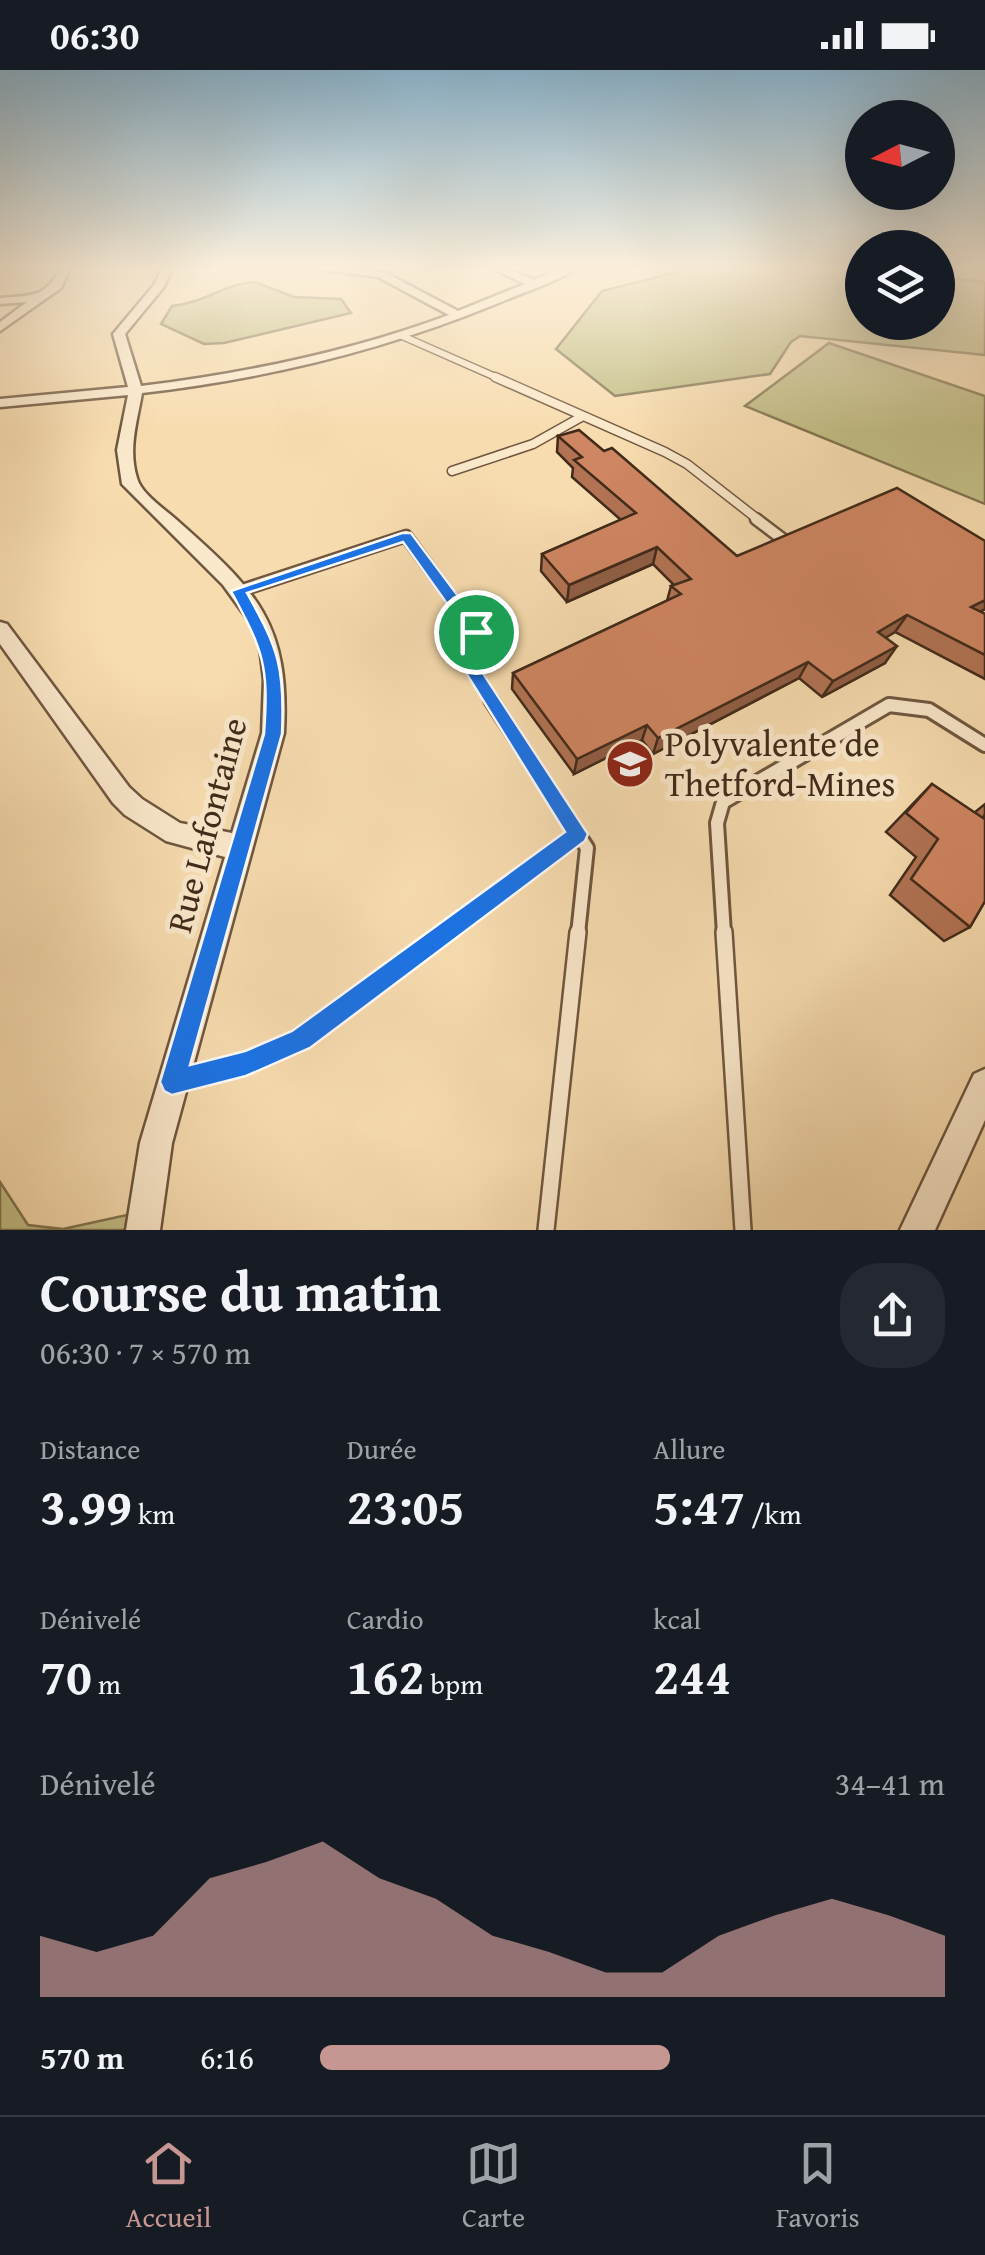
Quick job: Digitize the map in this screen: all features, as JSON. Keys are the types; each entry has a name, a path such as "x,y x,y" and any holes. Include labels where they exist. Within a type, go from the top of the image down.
{"street":[{"name":"Rue Lafontaine","path":"127,321 120,334 136,390 124,450 130,484 238,591 270,648 276,689 273,734 156,1143 143,1230"},
{"path":"0,403 136,390 284,368 400,336 438,321"},
{"path":"0,629 142,818 174,834 212,844 240,846"},
{"path":"916,1230 985,1085"}],"lane":[{"path":"400,336 687,464 785,541"},
{"path":"452,470 532,444 583,416"},
{"path":"238,591 406,536 476,632 474,673 587,848 546,1230"},
{"path":"743,1230 718,823 723,802 889,705 910,703 936,710 985,745"},
{"path":"172,1082 246,1064 301,1040 578,834"}],"shaded area":[{"path":"317,321 224,343 204,344 161,324"},
{"path":"578,321 845,321 845,340 955,340 955,321 985,321 985,355 800,336 791,342 770,374 615,396 556,349"},
{"path":"829,343 985,396 985,504 745,406"},
{"path":"0,1182 28,1225 63,1229 145,1211 143,1230 0,1230"}],"building":[{"name":"Polyvalente de Thetford-Mines","path":"579,430 604,451 612,448 737,556 897,488 985,541 985,600 971,607 985,614 985,655 907,615 878,632 897,646 833,681 808,662 658,738 647,725 577,759 513,673 681,594 671,586 691,579 657,547 569,585 542,554 636,513 574,460 582,457 558,436"},
{"path":"932,784 983,818 985,814 985,901 970,927 911,879 938,839 906,813"}],"place":[{"name":"Polyvalente de Thetford-Mines","path":"630,764"}],"route":[{"path":"406,536 476,632 474,673 578,834 301,1040 246,1064 172,1082 273,734 276,689 270,648 238,591 406,536"}]}
